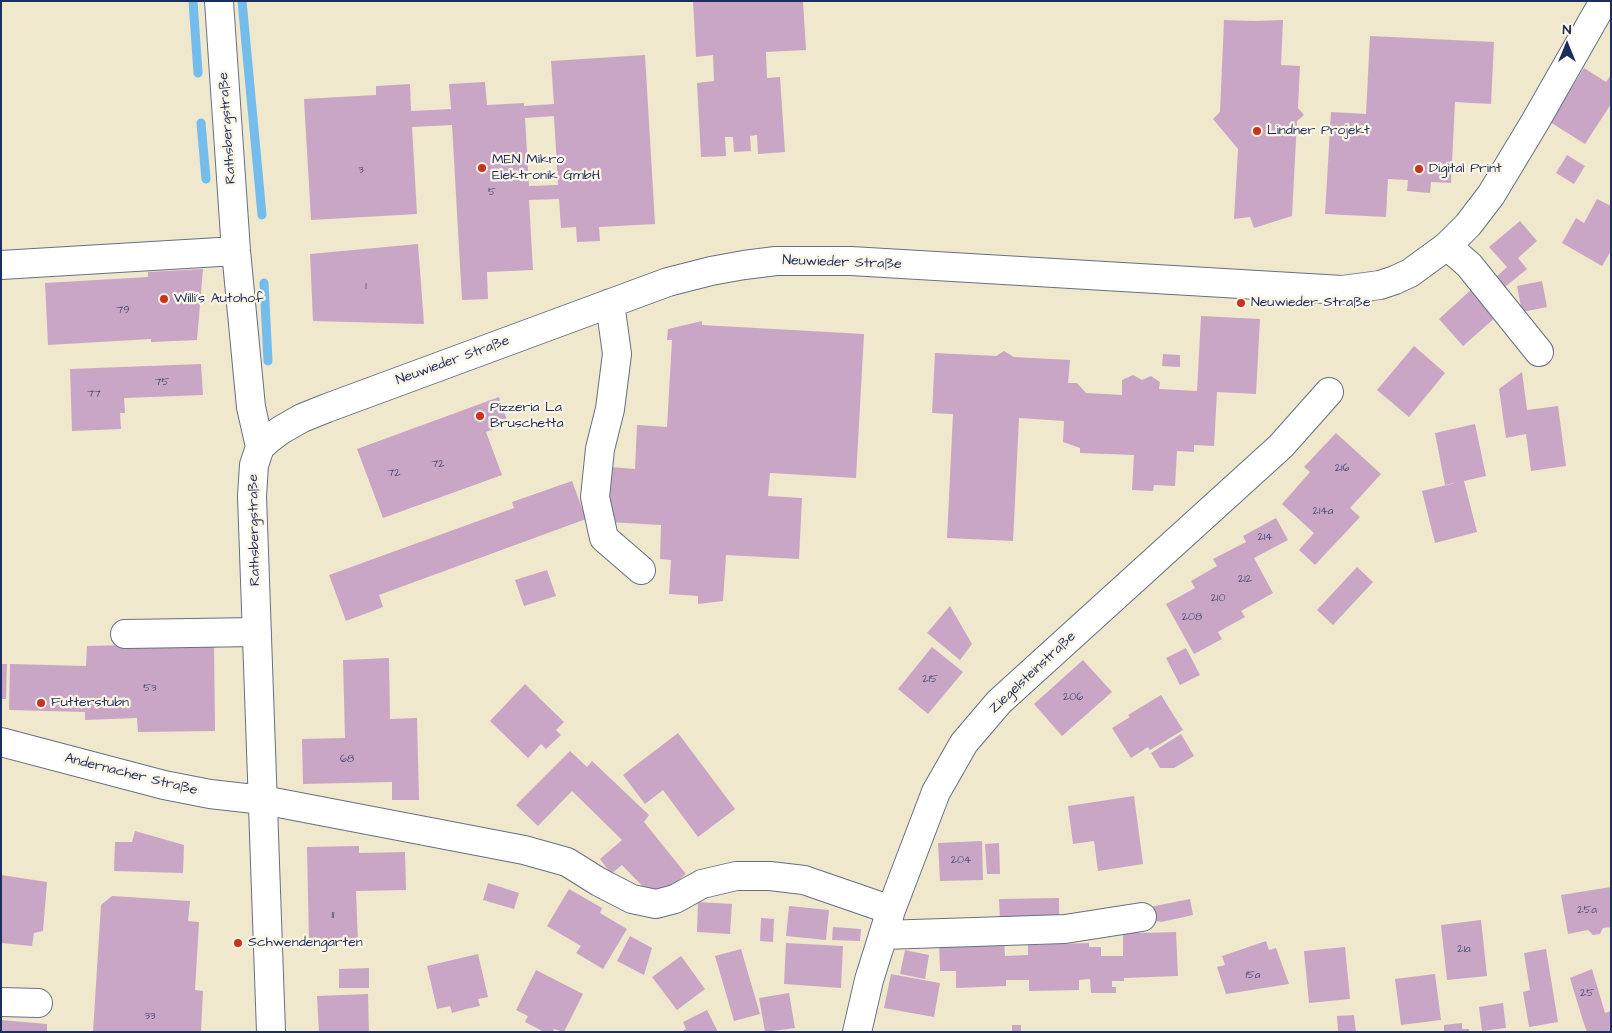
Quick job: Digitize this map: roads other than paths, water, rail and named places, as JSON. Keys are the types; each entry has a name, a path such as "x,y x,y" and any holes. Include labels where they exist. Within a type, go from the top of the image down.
{"street":[{"name":"Rathsbergstraße","path":"218,1 236,252 251,407 260,447 252,481 271,1032"},
{"path":"1539,352 1469,265 1447,246 1468,224 1491,195 1604,1"},
{"name":"Neuwieder Straße","path":"260,447 281,430 302,418 327,408 668,282 711,271 776,261 850,261 1342,290 1380,285 1395,280 1410,273 1447,246"},
{"path":"1,265 236,252"},
{"path":"610,303 617,354 610,409 600,450 595,497 604,538 641,570"},
{"name":"Ziegelsteinstraße","path":"857,1032 869,980 891,910 936,792 964,743 999,702 1281,446 1329,392"},
{"path":"125,634 257,632"},
{"name":"Andernacher Straße","path":"1,742 164,785 210,794 263,800"},
{"path":"263,800 524,850 567,862 599,882 632,899 656,904 675,898 702,884 736,876 770,876 804,880 891,910"},
{"path":"883,936 1064,929 1142,917"},
{"path":"1,1002 38,1004"}],"waterway":[{"path":"193,1 198,73"},
{"path":"242,1 262,215"},
{"path":"201,123 206,179"},
{"path":"264,283 268,361"}],"place":[{"name":"Lindner Projekt","path":"1257,131"},
{"name":"MEN Mikro Elektronik GmbH","path":"482,168"},
{"name":"Digital Print","path":"1419,169"},
{"name":"Willi's Autohof","path":"164,299"},
{"name":"Neuwieder Straße","path":"1241,303"},
{"name":"Pizzeria La Bruschetta","path":"480,416"},
{"name":"Futterstubn","path":"41,703"},
{"name":"Schwendengarten","path":"238,943"}]}
